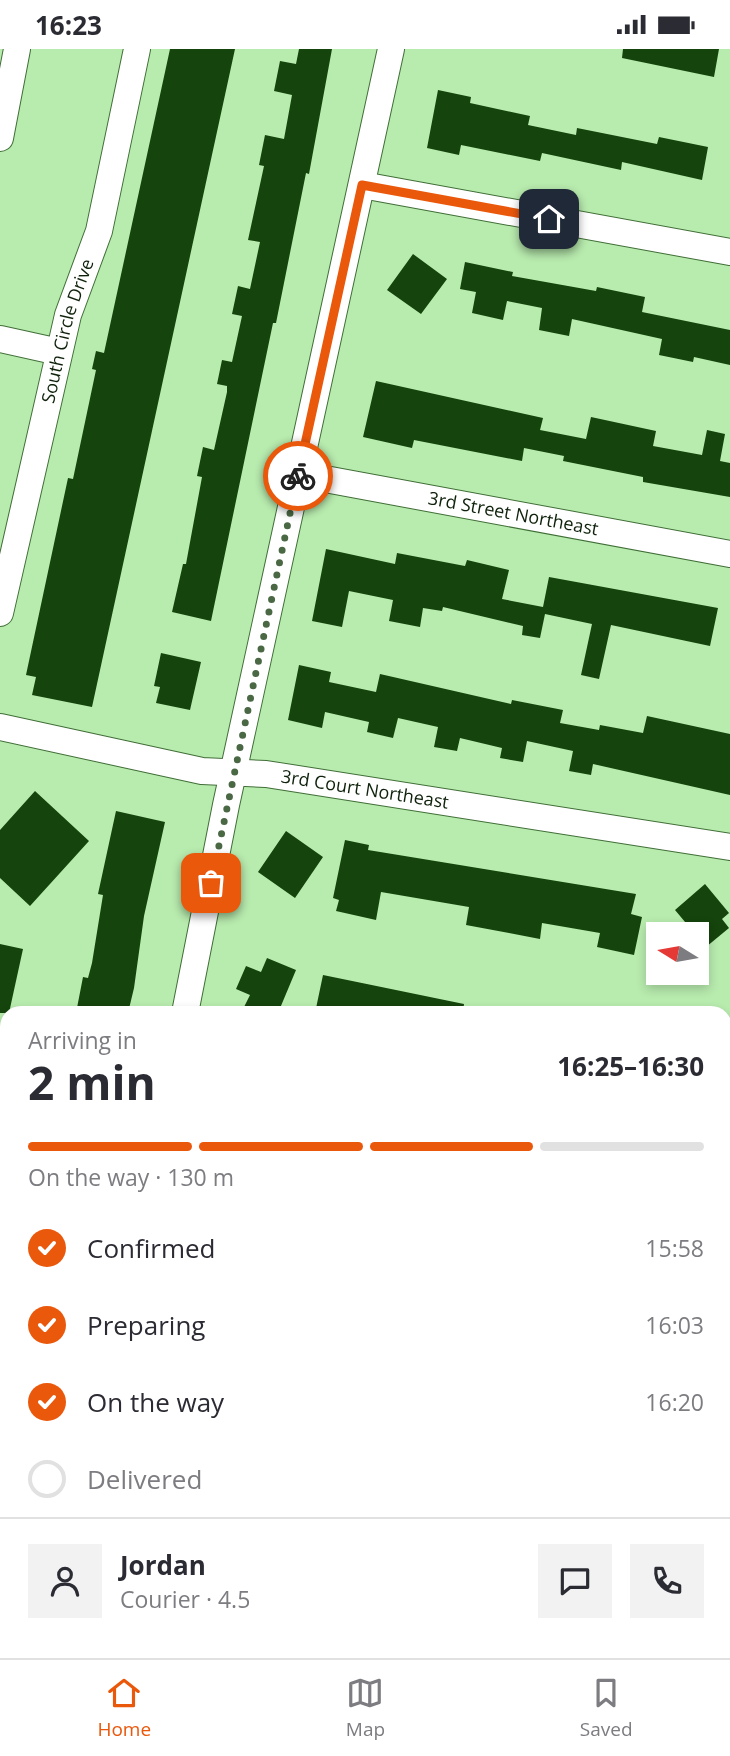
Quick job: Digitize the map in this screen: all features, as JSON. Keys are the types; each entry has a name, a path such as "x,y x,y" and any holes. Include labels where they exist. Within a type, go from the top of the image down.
{"street":[{"path":"0,138 17,49"},
{"name":"South Circle Drive","path":"0,613 68,315 99,230 137,49"},
{"path":"186,1006 234,772 391,49"},
{"path":"362,185 730,252"},
{"path":"0,339 60,352"},
{"name":"3rd Street Northeast","path":"298,474 730,554"},
{"name":"3rd Court Northeast","path":"0,727 201,771 266,774 730,847"}],"building":[{"path":"170,49 235,49 92,707 32,695 36,677 26,675 68,478 73,479 96,370 92,369 96,351 104,353"},
{"path":"299,49 332,49 309,174 306,173 276,323 273,323 211,621 172,612 183,564 186,564 202,477 197,476 203,447 214,450 227,392 227,386 217,384 222,360 232,362 242,316 232,314 238,286 250,289 260,242 248,240 264,166 259,165 265,135 284,139 292,95 274,91 280,61 296,64"},
{"path":"623,49 719,49 714,77 622,58"},
{"path":"438,90 471,97 470,103 530,116 528,125 576,135 577,128 657,144 659,137 708,147 702,180 622,162 621,170 542,153 540,161 461,145 459,155 427,148"},
{"path":"413,254 447,279 421,314 387,290"},
{"path":"465,262 513,272 512,276 596,291 597,287 645,297 642,312 730,330 730,365 694,357 693,362 659,355 662,339 572,319 569,336 539,330 542,308 507,301 503,320 472,313 476,292 460,289"},
{"path":"376,381 543,418 540,430 586,439 591,417 656,431 653,446 702,455 707,430 725,434 720,461 730,463 730,497 643,482 643,477 563,461 564,456 524,448 522,461 414,440 412,448 363,437"},
{"path":"326,549 395,564 397,553 465,566 467,560 509,570 502,599 543,607 549,577 718,608 710,646 611,625 599,679 581,675 592,624 545,614 540,638 522,635 523,626 443,607 442,611 423,608 420,627 389,621 393,600 349,591 342,627 312,621"},
{"path":"161,653 201,662 190,710 156,703 160,687 154,686"},
{"path":"299,665 331,672 329,682 376,692 380,674 511,704 512,700 563,710 560,723 599,730 600,725 643,733 647,716 730,734 730,795 593,764 591,775 569,771 573,751 527,741 523,762 500,758 502,748 460,738 457,751 434,747 438,727 398,718 393,738 367,732 369,722 325,712 322,728 288,720"},
{"path":"35,791 89,841 30,906 0,878 0,830"},
{"path":"116,811 165,822 144,916 130,1006 77,1006 83,977 88,978 92,963 103,895 98,894"},
{"path":"286,831 323,857 295,898 258,872"},
{"path":"345,840 369,845 368,850 636,894 631,914 642,917 634,955 597,947 600,933 542,923 540,939 466,925 469,907 381,892 376,920 336,911 339,900 333,898"},
{"path":"705,884 729,913 722,919 729,928 709,945 709,922 685,922 675,910"},
{"path":"0,944 23,949 11,1006 0,1006"},
{"path":"267,958 296,970 281,1006 244,1006 250,995 236,989 246,966 261,972"},
{"path":"323,975 464,1004 464,1006 316,1006"}],"way so far":[{"path":"211,883 298,476"}],"route":[{"path":"298,476 362,185 549,219"}]}
